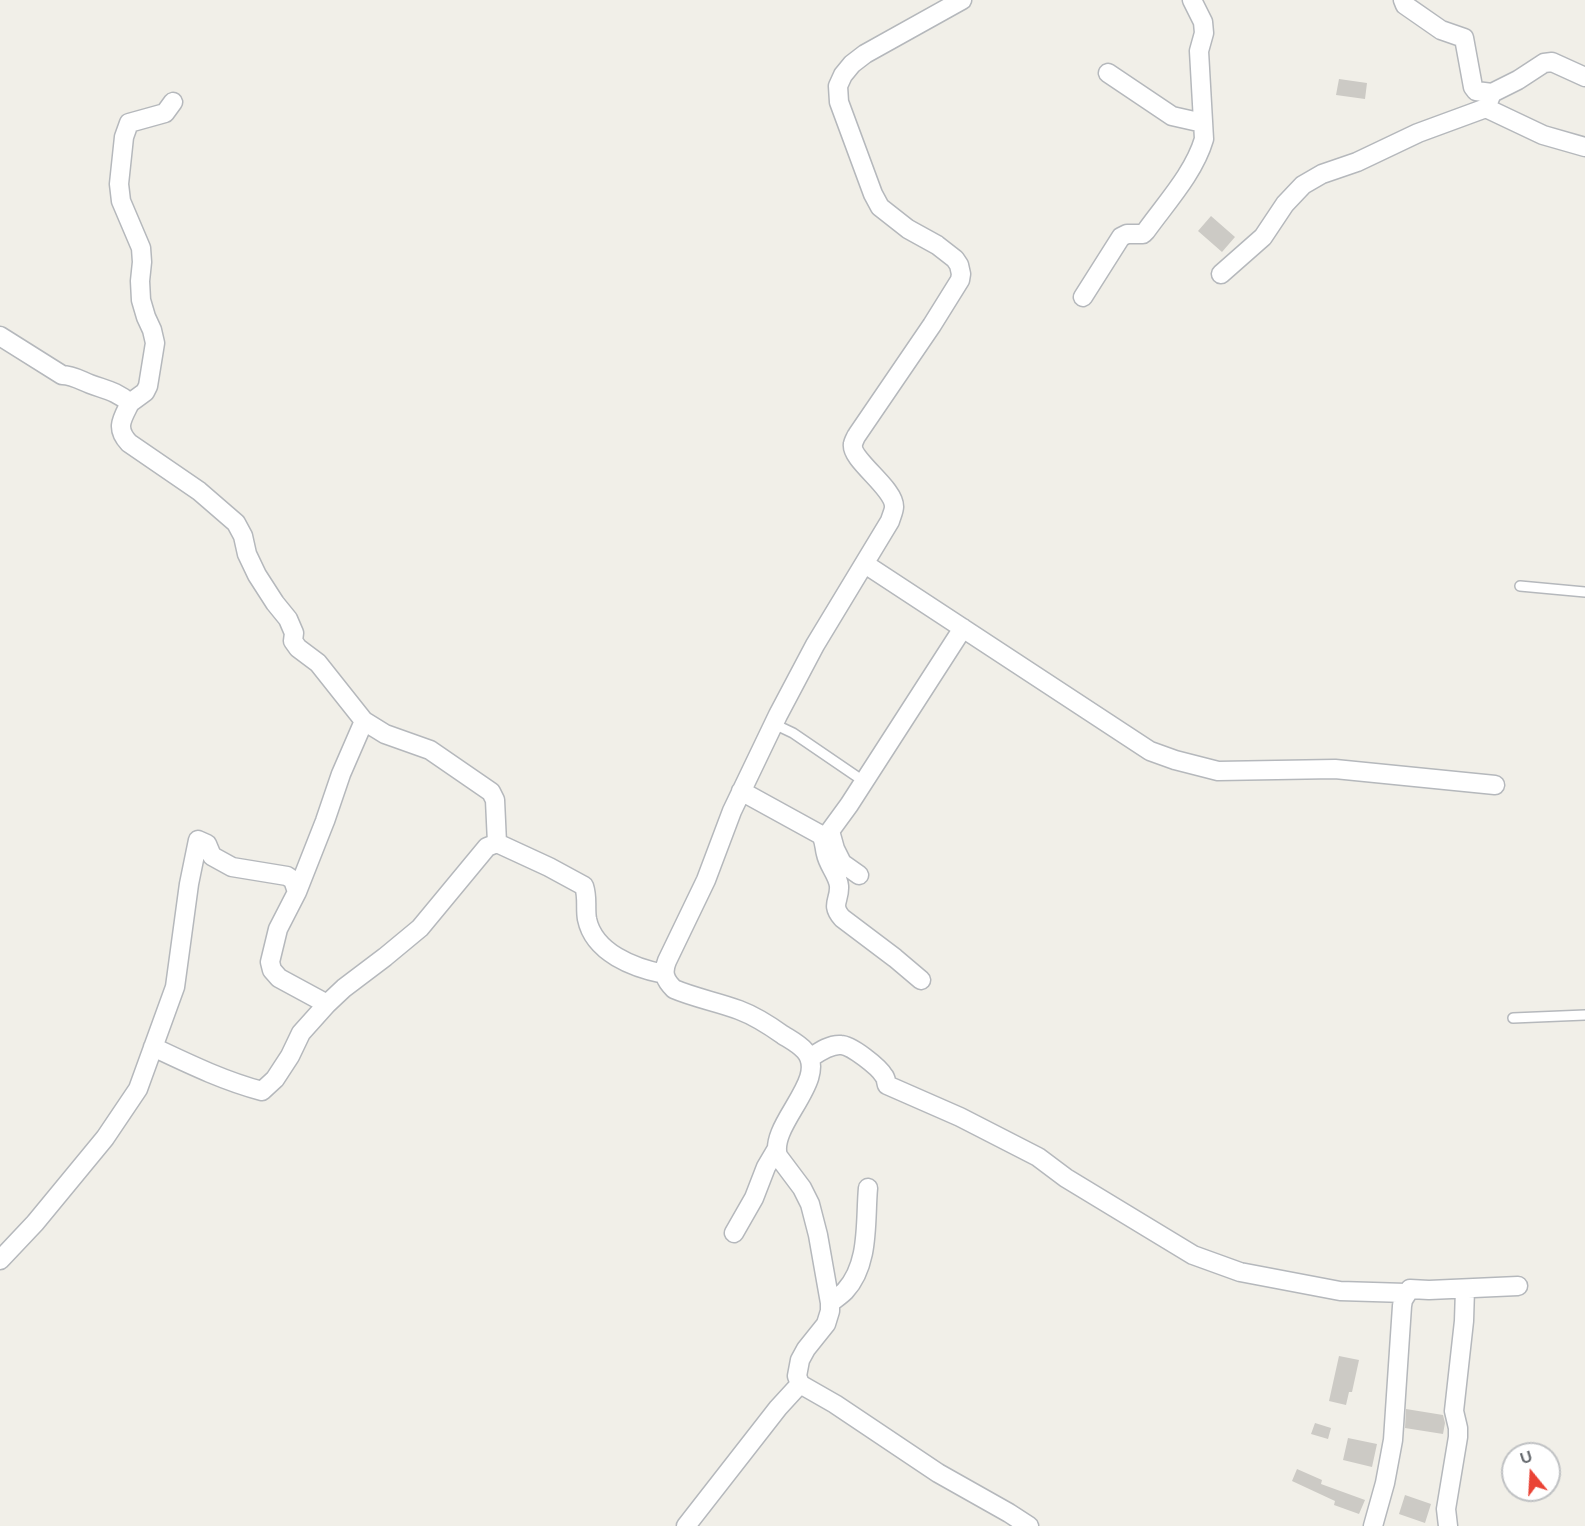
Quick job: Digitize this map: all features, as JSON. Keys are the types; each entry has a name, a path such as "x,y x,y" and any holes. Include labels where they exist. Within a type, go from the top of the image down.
{"street":[{"path":"734,1233 754,1198 766,1167 776,1150 779,1135 807,1082 812,1065 801,1046 761,1020 739,1010 674,989 667,982 664,974 667,961 706,880 741,791 778,726 815,645 890,521 894,508 889,493 853,450 856,435 932,326 960,280 959,265 955,259 937,245 908,229 880,207 839,102 838,86 852,64 865,54 962,0"},
{"path":"1083,297 1118,241 1126,234 1143,234 1185,177 1200,150 1204,139 1199,51 1204,33 1203,22 1192,0"},
{"path":"1403,0 1405,5 1441,30 1464,38 1473,87 1476,91 1543,135 1585,147"},
{"path":"1221,274 1263,237 1285,204 1303,185 1322,174 1357,162 1489,101 1544,63 1552,62 1585,77"},
{"path":"1108,72 1172,116 1203,123"},
{"path":"173,102 165,113 129,123 124,136 119,184 121,201 141,248 141,300 152,330 154,343 148,386 145,392 130,403 120,423 123,436 129,443 198,491 236,523 257,575 288,619 294,633 293,641 298,648 318,663 364,721 385,734 430,750 490,792 495,800 497,843"},
{"path":"0,336 62,375 69,375 108,389 130,403"},
{"path":"865,564 1150,751 1175,760 1218,771 1335,769 1495,785"},
{"path":"859,876 842,862 835,849 830,831 963,628"},
{"path":"327,1004 279,978 272,970 270,962 278,929 297,892 325,821 340,774 364,721"},
{"path":"741,791 821,835 826,854 838,881 835,905 837,913 921,980"},
{"path":"0,1260 35,1223 105,1138 138,1089 175,987 189,884 198,840 207,844 212,856 232,867 286,876 292,880 297,892"},
{"path":"497,843 584,886 587,897 587,918 592,936 614,956 645,970 664,974"},
{"path":"153,1047 198,1069 236,1084 262,1091 275,1079 301,1033 327,1004 420,928 487,848 497,843"},
{"path":"810,1059 824,1049 840,1044 849,1046 884,1076 887,1085 960,1117 1038,1157 1066,1178 1193,1255 1240,1272 1340,1291 1406,1293"},
{"path":"776,1150 810,1204 830,1303 826,1324 800,1360 797,1376 800,1384 840,1407 938,1473 1029,1526"},
{"path":"830,1303 845,1291 857,1272 863,1254 868,1188"},
{"path":"1373,1526 1385,1483 1393,1440 1402,1306 1406,1293 1410,1289 1417,1288 1429,1290 1518,1286"},
{"path":"1448,1526 1446,1509 1458,1437 1454,1411 1464,1321 1465,1289"},
{"path":"686,1526 800,1384"}],"lane":[{"path":"1520,586 1585,592"},
{"path":"778,726 856,776"},
{"path":"1513,1018 1585,1015"}],"building":[{"path":"1339,79 1367,83 1365,99 1336,95"},
{"path":"1211,216 1235,237 1222,252 1198,231"},
{"path":"1339,1356 1359,1360 1352,1392 1349,1392 1346,1405 1329,1401"},
{"path":"1406,1409 1443,1415 1445,1423 1443,1434 1405,1428"},
{"path":"1315,1423 1331,1428 1328,1439 1311,1434"},
{"path":"1348,1438 1377,1444 1372,1467 1343,1460"},
{"path":"1297,1469 1322,1480 1321,1484 1365,1500 1359,1514 1334,1505 1335,1501 1292,1481"},
{"path":"1405,1495 1431,1504 1425,1523 1399,1514"}]}
